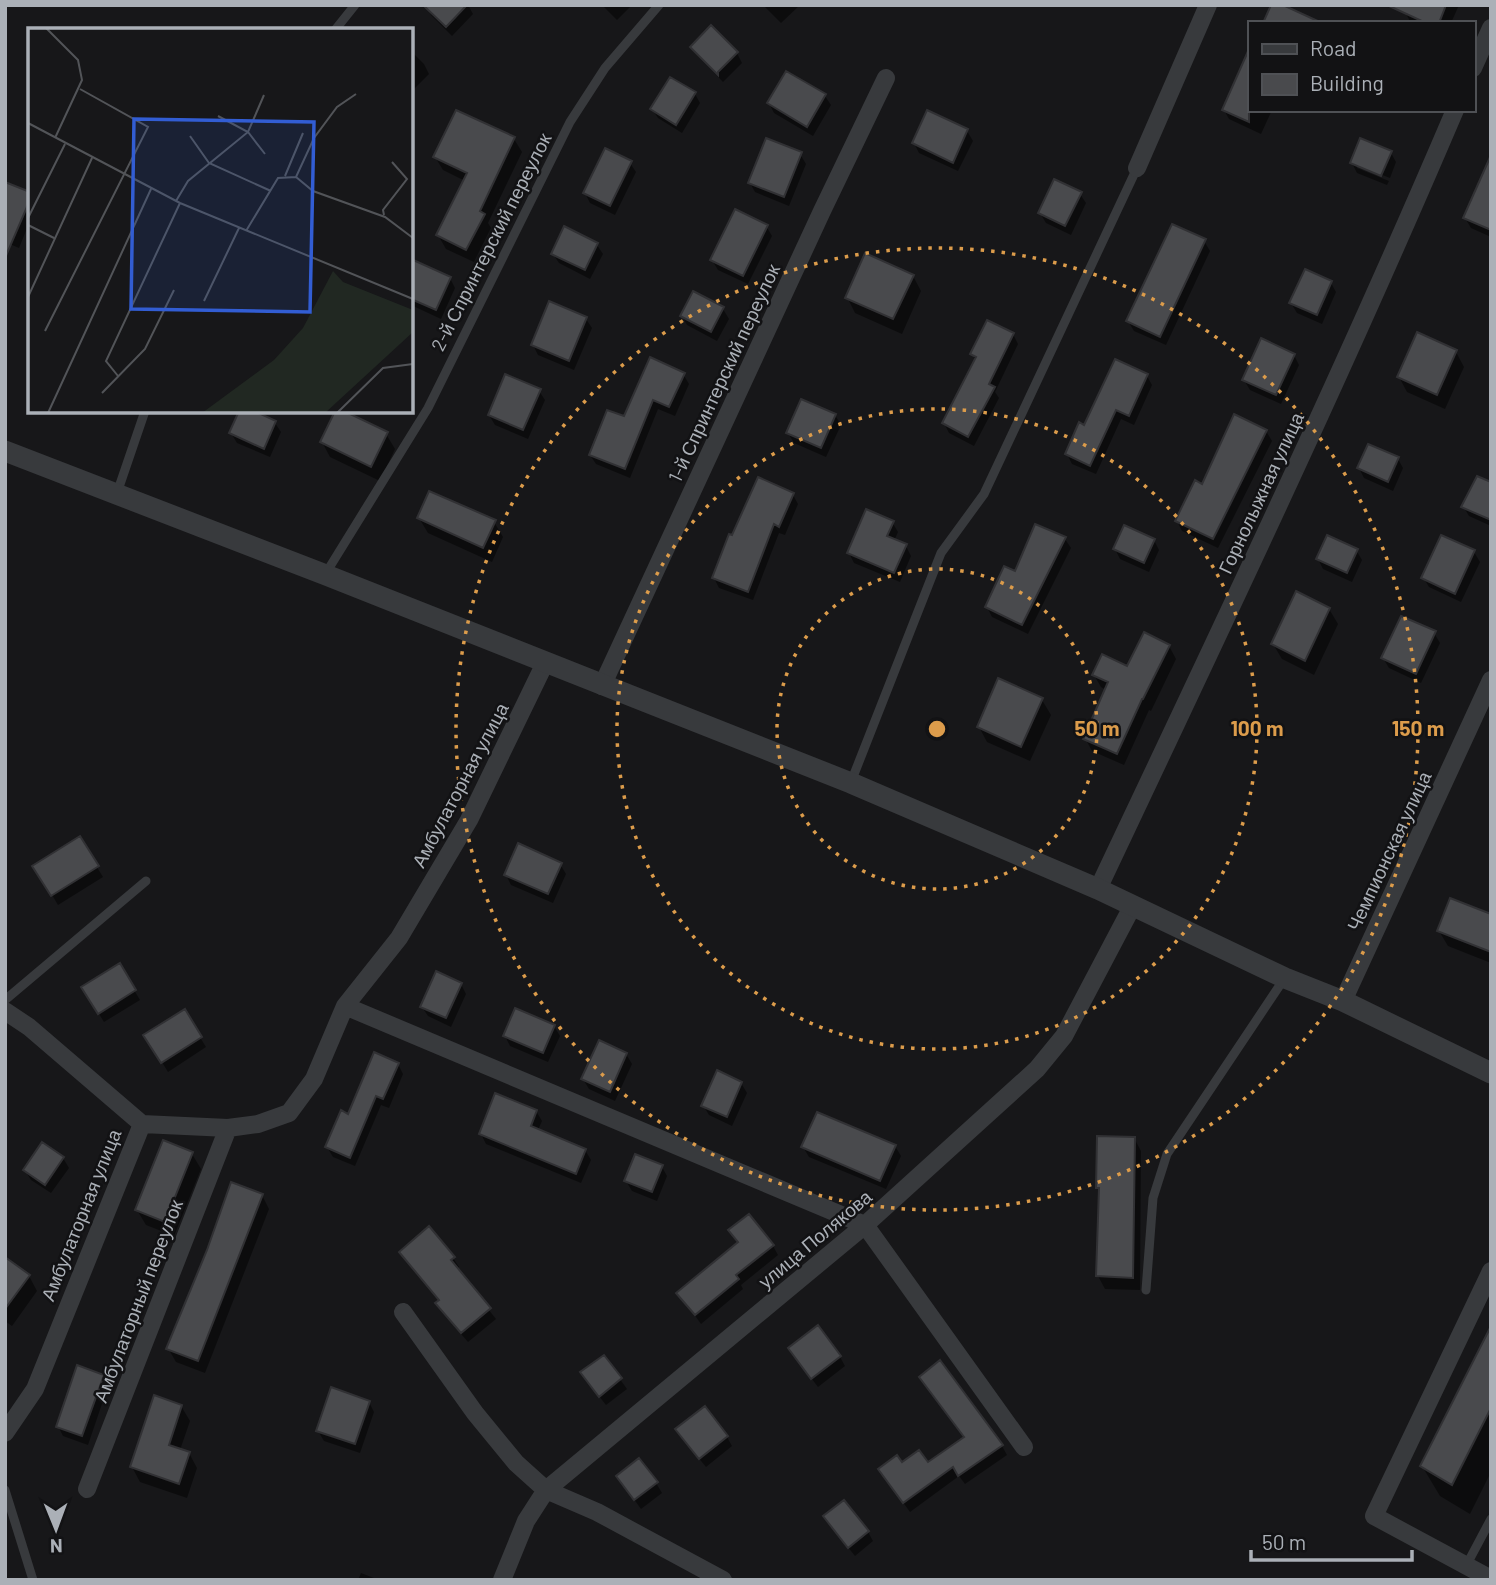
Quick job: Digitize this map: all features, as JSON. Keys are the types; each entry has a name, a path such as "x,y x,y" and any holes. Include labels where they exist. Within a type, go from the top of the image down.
{"street":[{"path":"1137,167 1208,5"},
{"path":"1475,63 1491,27"},
{"name":"1-й Спринтерский переулок","path":"602,686 886,78"},
{"name":"Горнолыжная улица","path":"1098,889 1376,295 1454,112"},
{"path":"5,451 850,783 1098,889 1285,978 1343,1001 1491,1073"},
{"name":"Амбулаторная улица","path":"5,1433 35,1389 142,1124 228,1128 258,1124 289,1113 314,1079 345,1006 399,938 455,844 530,698 545,663"},
{"name":"Чемпионская улица","path":"1343,1001 1491,680"},
{"name":"улица Полякова","path":"502,1580 527,1521 546,1490 865,1226 1037,1069 1064,1037 1132,907"},
{"path":"345,1006 865,1226 1024,1447"},
{"path":"5,1011 29,1027 142,1124"},
{"name":"Амбулаторный переулок","path":"87,1489 228,1128"},
{"path":"1491,1271 1374,1516 1491,1579"},
{"path":"403,1312 475,1413 516,1463 546,1490 597,1512 723,1580"}],"lane":[{"path":"337,28 355,5"},
{"name":"2-й Спринтерский переулок","path":"326,575 428,408 570,122 605,68 659,5"},
{"path":"850,783 941,553 984,494 1137,167"},
{"path":"117,493 144,413"},
{"path":"5,1000 146,881"},
{"path":"1146,1290 1153,1198 1167,1154 1285,978"},
{"path":"5,1490 33,1580"},
{"path":"1466,1566 1491,1519"}],"building":[{"path":"423,5 467,5 446,27"},
{"path":"1271,5 1283,5 1318,21 1264,21"},
{"path":"1387,5 1446,5 1440,21 1422,21"},
{"path":"711,25 738,52 718,75 690,47"},
{"path":"1248,51 1249,122 1222,110"},
{"path":"786,71 826,94 807,127 767,103"},
{"path":"670,77 696,92 676,125 650,109"},
{"path":"456,110 515,137 480,211 485,214 466,250 436,235 467,173 433,157"},
{"path":"927,110 968,129 953,163 912,143"},
{"path":"766,138 802,152 784,197 748,183"},
{"path":"1360,138 1392,151 1381,176 1350,163"},
{"path":"605,148 632,161 610,206 583,193"},
{"path":"1491,155 1491,230 1463,218"},
{"path":"1054,179 1082,192 1065,226 1038,213"},
{"path":"5,182 28,191 28,205 5,258"},
{"path":"735,209 768,225 743,276 710,260"},
{"path":"1172,224 1206,239 1160,337 1126,321"},
{"path":"564,226 598,243 585,270 551,254"},
{"path":"865,253 914,275 893,319 845,298"},
{"path":"413,260 451,277 436,310 413,300"},
{"path":"1305,269 1332,281 1317,315 1289,303"},
{"path":"693,291 724,307 711,332 680,316"},
{"path":"549,301 587,317 569,361 531,345"},
{"path":"987,320 1014,333 989,384 995,387 968,437 942,423 976,357 970,354"},
{"path":"1417,332 1457,350 1437,395 1397,377"},
{"path":"1261,338 1295,354 1276,395 1242,380"},
{"path":"650,357 685,373 669,407 653,400 625,469 589,455 607,410 624,416"},
{"path":"1115,359 1148,374 1129,416 1116,410 1090,466 1065,454 1079,422 1084,425"},
{"path":"505,374 541,389 523,430 488,415"},
{"path":"801,399 836,414 821,448 786,433"},
{"path":"238,413 258,413 276,421 264,449 229,433"},
{"path":"334,413 348,413 388,432 371,467 320,442"},
{"path":"1234,414 1267,430 1213,539 1175,521 1195,480 1202,484"},
{"path":"1368,444 1399,457 1388,482 1357,468"},
{"path":"1477,476 1491,482 1491,520 1461,507"},
{"path":"758,477 794,493 779,527 774,524 748,592 712,578 729,534 732,535"},
{"path":"429,491 496,520 483,548 417,518"},
{"path":"866,509 894,521 887,536 907,544 894,573 847,553"},
{"path":"1035,524 1066,537 1022,625 985,607 1004,566 1015,571"},
{"path":"1124,525 1155,539 1144,563 1113,549"},
{"path":"1327,535 1358,549 1347,573 1316,559"},
{"path":"1441,535 1475,550 1455,594 1421,578"},
{"path":"1296,591 1330,608 1305,661 1271,644"},
{"path":"1401,616 1436,631 1416,674 1381,658"},
{"path":"1144,632 1170,645 1117,754 1083,739 1108,682 1092,675 1102,654 1127,666"},
{"path":"998,678 1043,698 1021,747 977,727"},
{"path":"80,836 99,866 51,896 32,866"},
{"path":"518,843 562,863 548,894 504,875"},
{"path":"1450,898 1491,914 1491,952 1437,931"},
{"path":"120,963 136,990 98,1014 81,987"},
{"path":"436,971 462,983 446,1018 420,1007"},
{"path":"515,1008 555,1025 543,1053 503,1036"},
{"path":"185,1009 202,1037 161,1063 143,1035"},
{"path":"599,1040 627,1053 610,1092 581,1079"},
{"path":"374,1052 399,1063 383,1099 376,1096 350,1158 325,1147 341,1110 348,1114"},
{"path":"717,1070 742,1082 727,1117 701,1106"},
{"path":"495,1093 537,1110 531,1126 586,1149 576,1174 479,1134"},
{"path":"817,1112 896,1145 880,1181 801,1147"},
{"path":"1097,1136 1135,1137 1133,1278 1096,1276 1099,1188 1096,1188"},
{"path":"163,1140 193,1152 165,1222 135,1210"},
{"path":"42,1142 64,1157 45,1185 23,1170"},
{"path":"635,1154 663,1165 652,1192 624,1181"},
{"path":"231,1182 263,1194 198,1361 166,1349 207,1250"},
{"path":"749,1214 774,1245 736,1275 739,1279 695,1315 676,1293 738,1242 728,1230"},
{"path":"429,1226 455,1257 451,1260 491,1308 461,1333 435,1303 439,1300 399,1252"},
{"path":"5,1257 30,1275 5,1309"},
{"path":"818,1325 841,1356 811,1379 788,1348"},
{"path":"1491,1326 1491,1408 1452,1485 1420,1466"},
{"path":"604,1355 622,1378 599,1397 580,1372"},
{"path":"940,1360 1003,1445 958,1476 953,1467 903,1503 878,1469 897,1455 902,1462 919,1450 928,1462 964,1437 919,1377"},
{"path":"77,1365 104,1375 82,1436 56,1427"},
{"path":"331,1387 370,1401 355,1444 316,1431"},
{"path":"154,1395 182,1405 169,1445 190,1452 179,1484 130,1467"},
{"path":"705,1406 728,1436 699,1459 675,1429"},
{"path":"639,1458 658,1482 634,1500 616,1476"},
{"path":"844,1500 869,1531 848,1548 823,1516"}]}
